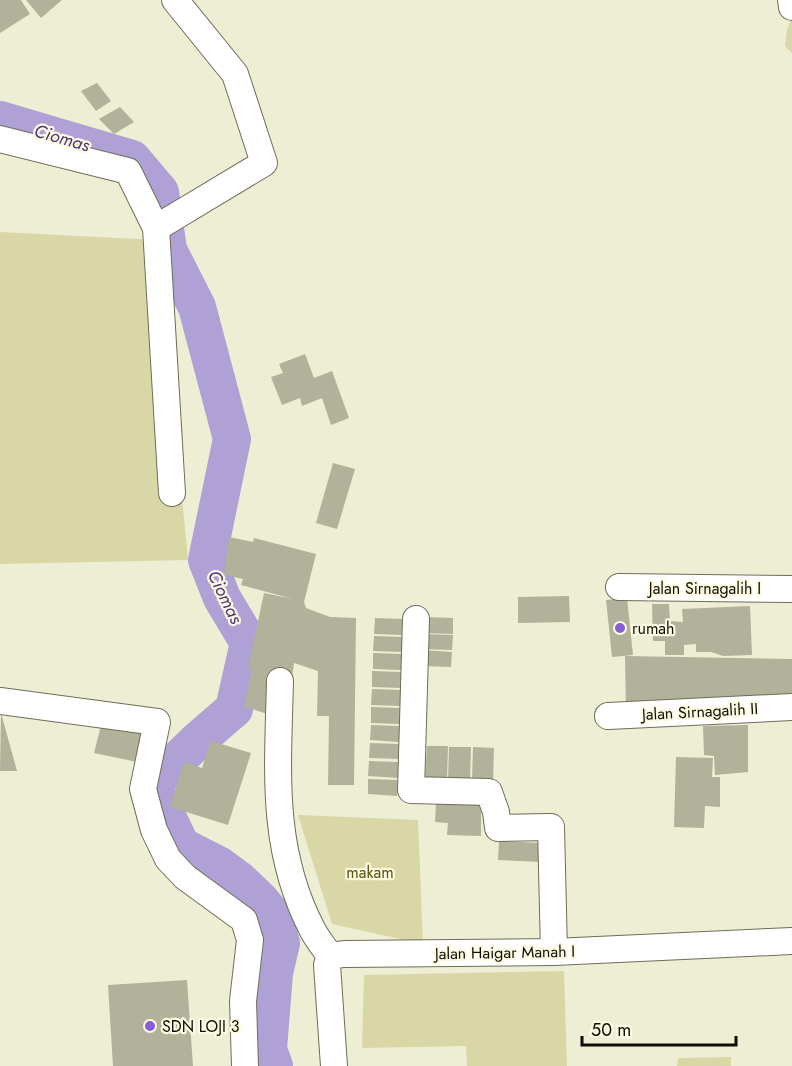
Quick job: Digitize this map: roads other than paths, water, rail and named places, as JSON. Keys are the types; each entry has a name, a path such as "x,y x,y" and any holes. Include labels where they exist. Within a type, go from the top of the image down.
{"street":[{"path":"156,228 264,163 235,74 175,0"},
{"path":"790,0 792,7"},
{"path":"0,139 128,171 156,228 172,493"},
{"name":"Jalan Sirnagalih I","path":"619,587 792,589"},
{"path":"416,619 411,790 489,792 496,812 498,828 551,827 554,952"},
{"path":"280,681 279,818 283,844 299,900 313,931 330,956 327,965 334,1066"},
{"path":"4,702 157,722 143,789 154,830 168,859 185,877 244,920 250,940 243,1001 245,1066"},
{"name":"Jalan Sirnagalih II","path":"608,716 792,707"},
{"name":"Jalan Haigar Manah I","path":"330,956 554,952 792,941"}],"waterway":[{"name":"Ciomas","path":"0,120 132,159 160,192 168,250 197,307 232,439 207,560 222,598 249,643 234,709 152,785 181,846 220,866 239,880 273,916 281,943 274,973 268,1049 274,1066"}],"place":[{"name":"rumah","path":"620,628"},
{"name":"SDN LOJI 3","path":"150,1026"}],"park label":[{"name":"makam","path":"370,872"}]}
